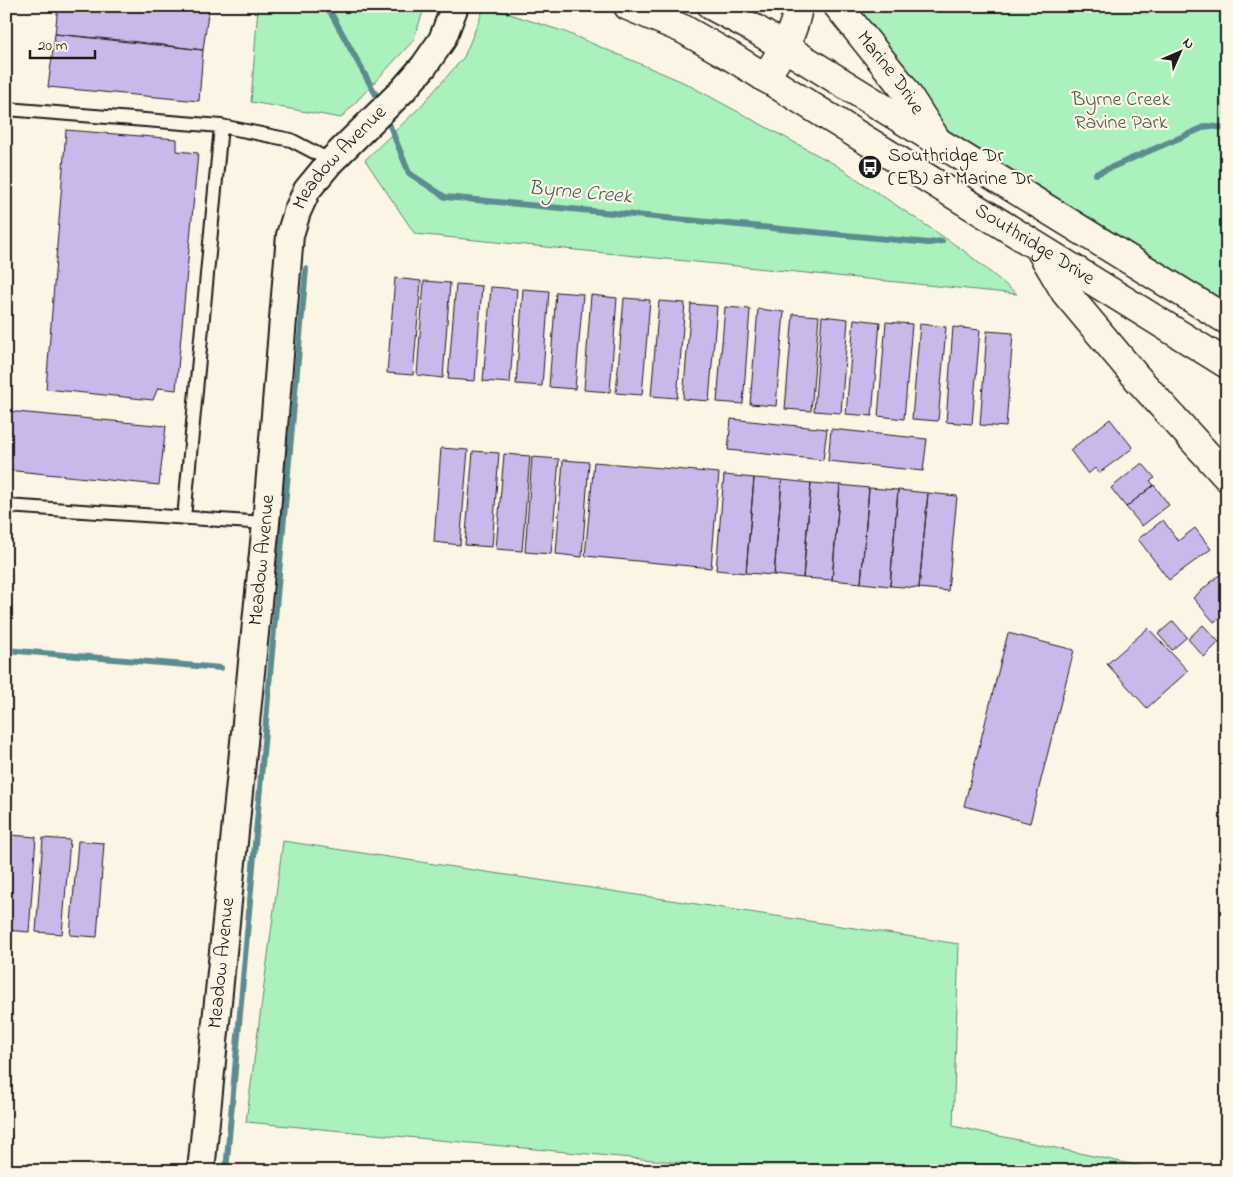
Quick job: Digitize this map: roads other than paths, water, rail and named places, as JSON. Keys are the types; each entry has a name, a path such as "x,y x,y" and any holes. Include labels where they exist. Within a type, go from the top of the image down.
{"main road":[{"name":"Southridge Drive","path":"628,6 683,29 765,78 1227,364"},
{"name":"Southridge Drive","path":"712,6 755,29 1227,320"},
{"path":"765,78 784,48 797,16 798,6"},
{"name":"Marine Drive","path":"838,6 902,86 939,144"},
{"path":"1040,249 1065,292 1138,379 1227,477"}],"street":[{"name":"Meadow Avenue","path":"201,1171 266,523 290,235 297,212 307,190 331,161 403,90 424,66 442,40 455,6"}],"lane":[{"path":"6,108 221,126 291,140 331,161"},
{"path":"184,518 221,126"},
{"path":"6,506 266,523"}],"waterway":[{"name":"Byrne Creek","path":"327,6 381,104"},
{"name":"Byrne Creek","path":"386,116 409,173 445,197 929,243 942,241"},
{"name":"Byrne Creek","path":"1096,174 1207,126 1227,128"},
{"path":"226,1171 306,269"},
{"path":"6,650 221,668"}],"place":[{"name":"Southridge Dr (EB) at Marine Dr","path":"870,167"}],"park label":[{"name":"Byrne Creek Ravine Park","path":"1121,112"}]}
